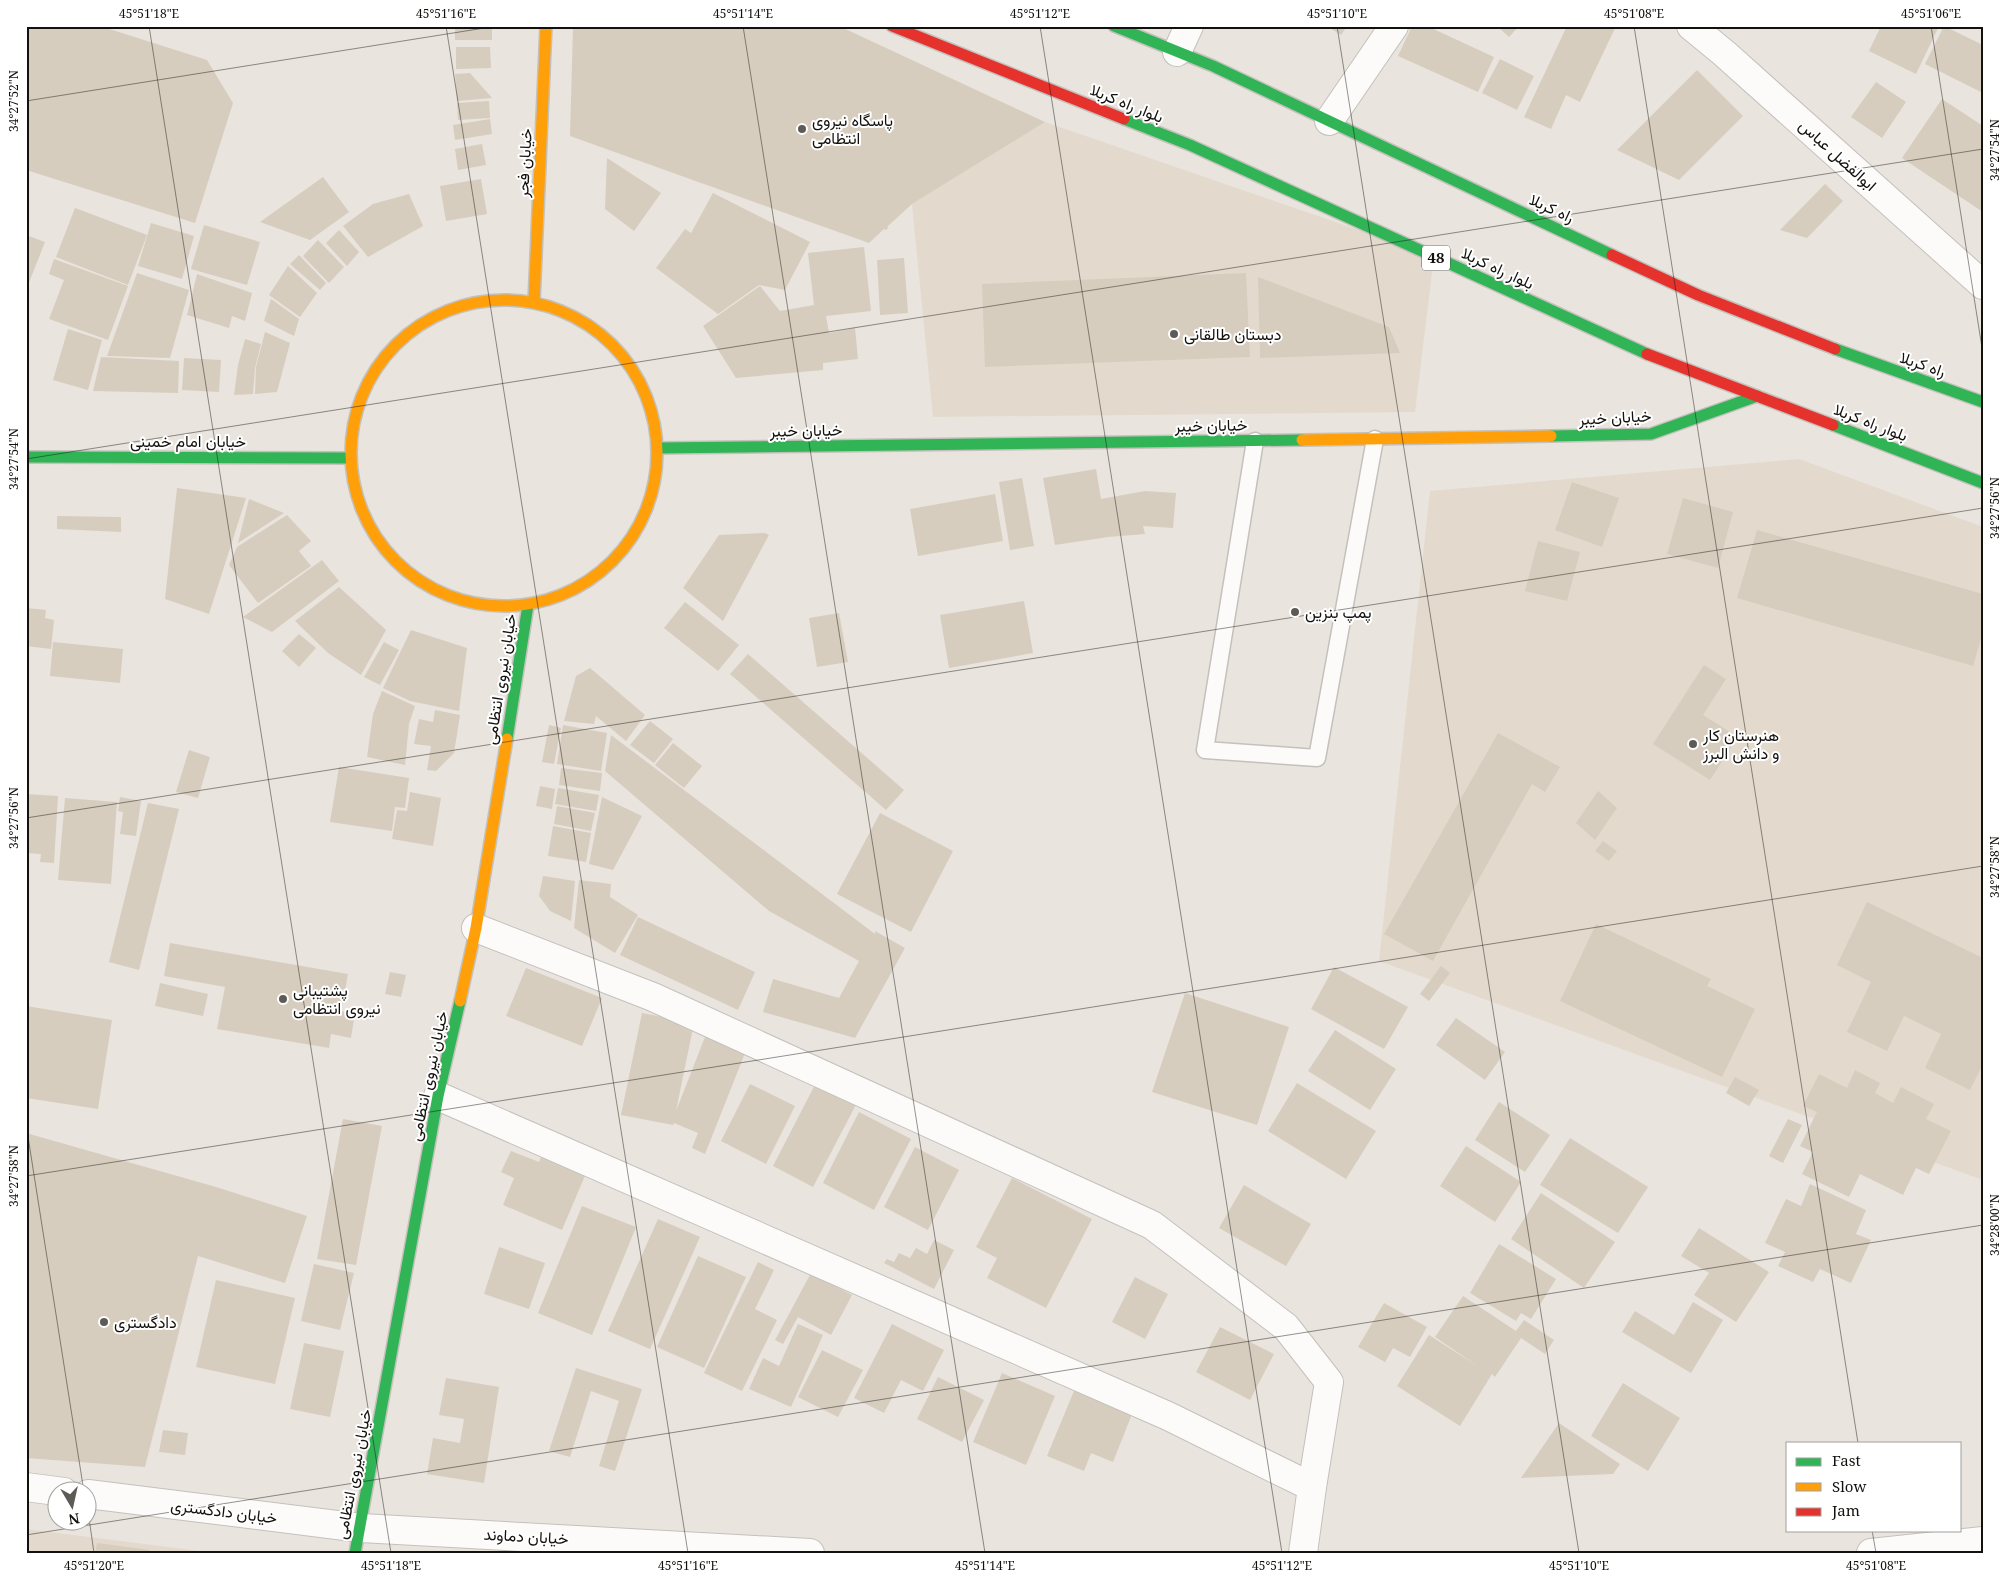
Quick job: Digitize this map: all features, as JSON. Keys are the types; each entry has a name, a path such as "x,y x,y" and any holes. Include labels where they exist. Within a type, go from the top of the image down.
{"main road":[{"name":"خیابان فجر","path":"534,302 546,26"},
{"name":"بلوار راه کربلا","path":"892,26 1190,145 1664,362 1983,483"},
{"name":"راه کربلا","path":"1114,26 1213,66 1698,295 1870,363 1983,402"},
{"path":"500,300 534,302 567,313 597,330 622,353 641,382 654,414 659,448 656,486 643,520 623,551 596,577 564,595 528,605 495,607 463,602 433,590 406,572 383,549 366,521 354,491 350,458 353,424 363,391 381,361 405,336 433,317 465,305 500,300"},
{"name":"خیابان خیبر","path":"659,448 1651,434 1757,396"},
{"name":"خیابان امام خمینی","path":"26,457 350,458"},
{"name":"خیابان نیروی انتظامی","path":"358,1540 438,1096 476,928 528,605"}],"street":[{"path":"1177,52 1189,26"},
{"path":"1330,121 1394,26"},
{"name":"ابوالفضل عباس","path":"1691,26 1725,54 1983,285"},
{"path":"476,928 653,997 1152,1224 1286,1327 1329,1382 1302,1553"},
{"path":"438,1096 1168,1416 1312,1487"},
{"path":"26,1487 48,1490"},
{"name":"خیابان دادگستری","path":"98,1496 358,1540"},
{"name":"خیابان دماوند","path":"358,1540 810,1553"},
{"path":"1871,1553 1983,1541"}],"lane":[{"path":"1254,441 1204,750 1317,758 1376,439"}],"shaded area":[{"name":"دبستان طالقانی","path":"1045,122 1434,256 1415,412 933,417 912,204"},
{"name":"هنرستان کار و دانش البرز","path":"1799,459 1983,527 1983,1180 1379,961 1430,491"},
{"path":"26,1529 215,1553 26,1553"}],"building":[{"path":"26,26 100,26 207,60 233,103 195,223 26,170"},
{"path":"455,26 492,26 492,40 455,40"},
{"name":"پاسگاه نیروی انتظامی","path":"573,26 839,26 1045,122 912,204 888,226 887,230 884,229 869,243 570,136"},
{"path":"1327,26 1347,26 1341,35"},
{"path":"1412,26 1427,26 1494,57 1478,92 1398,56"},
{"path":"1497,26 1519,26 1509,37"},
{"path":"1567,26 1616,26 1580,102 1566,95 1551,129 1524,117"},
{"path":"1881,26 1939,26 1916,74 1869,51"},
{"path":"1944,26 1983,45 1983,93 1925,64"},
{"path":"456,47 490,47 491,68 456,69"},
{"path":"1500,59 1534,76 1517,110 1482,93"},
{"path":"1697,70 1743,116 1679,180 1617,150"},
{"path":"470,73 492,98 457,101 455,74"},
{"path":"1876,82 1906,102 1882,138 1851,117"},
{"path":"1942,99 1983,126 1983,212 1902,158"},
{"path":"489,101 490,118 458,120 457,103"},
{"path":"490,119 492,134 455,140 453,125"},
{"path":"482,144 486,165 458,170 455,149"},
{"path":"607,158 661,193 634,231 605,209"},
{"path":"323,177 349,212 310,240 260,222"},
{"path":"481,179 487,214 446,221 440,186"},
{"path":"1825,184 1843,201 1807,238 1780,230"},
{"path":"713,193 810,242 785,290 759,285 718,314 656,268 685,229 691,233"},
{"path":"409,194 423,226 368,257 343,226 373,204"},
{"path":"75,208 147,235 128,285 56,257"},
{"path":"151,223 194,236 182,279 138,266"},
{"path":"204,225 260,242 247,285 191,269"},
{"path":"339,230 359,252 347,266 326,243"},
{"path":"26,235 45,242 26,290"},
{"path":"318,240 344,267 329,283 303,256"},
{"path":"864,247 871,311 826,316 829,333 855,328 858,359 823,363 823,370 736,378 703,326 760,286 780,311 814,305 808,253"},
{"path":"299,255 326,283 320,290 290,264"},
{"path":"904,258 908,313 880,315 877,260"},
{"path":"54,259 128,286 108,340 49,319 64,280 49,274"},
{"path":"288,266 317,293 300,317 269,295"},
{"path":"137,273 189,290 170,358 107,356"},
{"path":"1246,273 1250,357 985,367 982,284"},
{"path":"197,274 252,293 245,321 232,316 229,328 187,315"},
{"path":"1258,277 1389,327 1400,353 1260,358"},
{"path":"271,299 299,319 294,336 264,321"},
{"path":"68,329 102,340 88,390 53,380"},
{"path":"265,332 290,343 277,392 255,394 256,367"},
{"path":"245,339 261,344 255,368 253,394 234,395 238,365"},
{"path":"101,357 179,361 178,393 93,391"},
{"path":"184,358 221,360 219,392 182,390"},
{"path":"1096,469 1101,499 1145,491 1176,493 1173,528 1143,526 1145,534 1108,537 1055,545 1043,478"},
{"path":"1022,478 1034,546 1010,550 999,482"},
{"path":"1572,482 1619,498 1602,547 1555,530"},
{"path":"177,488 246,498 209,614 165,599"},
{"path":"995,494 1003,541 918,556 910,509"},
{"path":"1683,498 1733,512 1718,568 1667,554"},
{"path":"249,499 284,513 238,543"},
{"path":"287,515 311,541 299,551 311,566 258,603 229,565 237,547"},
{"path":"57,516 121,517 121,532 57,529"},
{"path":"1757,530 1983,594 1983,632 1973,666 1737,598"},
{"path":"765,533 769,535 723,621 683,588 719,535"},
{"path":"1538,541 1580,552 1567,601 1525,591"},
{"path":"322,560 339,581 272,632 243,617"},
{"path":"339,587 386,630 361,675 328,653 295,621"},
{"path":"1024,601 1033,653 949,668 940,615"},
{"path":"685,602 739,645 718,671 664,628"},
{"path":"27,608 46,610 45,618 54,620 51,649 26,646"},
{"path":"839,613 848,662 817,667 809,618"},
{"path":"411,630 467,648 459,711 410,701 383,688"},
{"path":"299,634 316,648 299,667 282,651"},
{"path":"53,642 123,649 120,683 50,676"},
{"path":"384,642 399,650 380,685 364,677"},
{"path":"748,654 904,790 886,810 730,674"},
{"path":"1704,665 1726,679 1703,715 1738,737 1710,780 1653,744"},
{"path":"590,668 645,715 626,741 596,716 594,724 564,721 576,676"},
{"path":"382,691 415,706 409,724 405,765 367,757 373,714"},
{"path":"435,710 460,715 454,753 436,771 427,770 431,746 414,744 419,719 433,722"},
{"path":"650,721 673,739 654,763 630,745"},
{"path":"549,725 561,728 554,764 542,762"},
{"path":"563,725 607,733 601,771 557,764"},
{"path":"1498,733 1560,767 1545,792 1532,784 1433,961 1384,934"},
{"path":"611,735 875,934 875,931 905,948 855,1038 763,1012 773,979 839,998 859,961 769,911 605,771"},
{"path":"673,743 702,766 684,788 655,765"},
{"path":"189,750 210,757 198,798 176,792"},
{"path":"339,767 409,778 405,808 395,807 392,831 330,822"},
{"path":"561,768 602,773 600,791 559,785"},
{"path":"540,786 555,789 552,809 536,806"},
{"path":"558,788 599,795 596,811 555,804"},
{"path":"1598,791 1617,808 1595,840 1576,823"},
{"path":"410,792 441,798 433,846 392,839 397,810 407,811"},
{"path":"26,794 58,796 54,863 40,862 41,854 26,853"},
{"path":"120,797 141,801 136,836 120,834 123,812 118,811"},
{"path":"602,797 642,816 613,870 589,864"},
{"path":"65,798 117,802 111,884 58,880"},
{"path":"148,803 179,809 139,970 109,962"},
{"path":"557,806 595,813 591,831 554,824"},
{"path":"880,813 953,851 911,932 837,894"},
{"path":"553,826 591,833 586,862 548,856"},
{"path":"1603,841 1617,851 1609,861 1595,851"},
{"path":"543,876 575,881 571,921 550,911 539,896"},
{"path":"579,880 611,884 610,897 638,915 615,953 574,928"},
{"path":"1867,902 1983,958 1983,1064 1970,1090 1925,1068 1941,1034 1904,1016 1887,1051 1847,1032 1871,982 1837,965"},
{"path":"638,917 755,972 738,1010 620,955"},
{"path":"1596,924 1711,979 1707,986 1755,1009 1722,1077 1560,1001"},
{"name":"پشتیبانی نیروی انتظامی","path":"170,943 348,974 341,1011 355,1014 351,1038 331,1034 329,1048 217,1029 225,987 164,976"},
{"path":"1441,966 1450,973 1429,1001 1420,994"},
{"path":"1334,967 1408,1007 1384,1049 1311,1009"},
{"path":"526,968 602,998 582,1046 506,1016"},
{"path":"390,972 406,975 401,997 385,994"},
{"path":"160,983 208,994 203,1016 155,1006"},
{"path":"1185,993 1289,1027 1257,1125 1152,1092"},
{"path":"26,1006 112,1020 98,1109 26,1098"},
{"path":"642,1013 694,1023 676,1111 705,1037 745,1053 705,1154 692,1148 698,1133 674,1123 673,1125 621,1115"},
{"path":"1456,1018 1505,1052 1485,1080 1436,1045"},
{"path":"1335,1030 1396,1069 1370,1110 1308,1071"},
{"path":"1855,1070 1880,1083 1875,1093 1893,1103 1901,1087 1934,1104 1926,1119 1951,1131 1929,1174 1916,1168 1903,1195 1860,1174 1849,1197 1802,1174 1813,1152 1800,1146 1817,1112 1803,1106 1819,1074 1847,1088"},
{"path":"819,1077 860,1097 813,1187 773,1166"},
{"path":"1735,1077 1759,1090 1749,1106 1726,1093"},
{"path":"1297,1083 1376,1131 1346,1179 1268,1131"},
{"path":"750,1084 795,1106 766,1164 721,1141"},
{"path":"1499,1102 1550,1135 1525,1172 1475,1140"},
{"path":"859,1112 911,1139 874,1210 823,1183"},
{"path":"343,1119 382,1126 356,1265 317,1259"},
{"path":"1788,1119 1802,1125 1783,1163 1769,1156"},
{"name":"دادگستری","path":"26,1133 216,1187 307,1216 285,1283 198,1256 145,1467 26,1458"},
{"path":"1570,1138 1648,1187 1618,1233 1540,1185"},
{"path":"1466,1146 1521,1182 1495,1222 1440,1186"},
{"path":"915,1147 959,1170 928,1230 884,1207"},
{"path":"511,1151 539,1162 543,1152 587,1171 562,1230 503,1205 514,1178 501,1172"},
{"path":"1012,1178 1092,1219 1046,1308 987,1278 997,1258 976,1247"},
{"path":"1810,1184 1866,1210 1856,1234 1871,1240 1851,1283 1820,1269 1813,1282 1778,1266 1785,1252 1765,1243 1786,1199 1801,1206"},
{"path":"1244,1185 1311,1224 1286,1266 1219,1228"},
{"path":"1541,1193 1615,1242 1584,1288 1511,1239"},
{"path":"582,1206 636,1227 592,1335 538,1313"},
{"path":"658,1219 700,1237 650,1349 608,1331"},
{"path":"1699,1228 1769,1272 1736,1322 1694,1295 1709,1273 1681,1256"},
{"path":"934,1240 954,1250 934,1289 884,1263 887,1259 894,1262 899,1253 910,1258 916,1248 927,1254"},
{"path":"1499,1244 1556,1279 1531,1319 1521,1313 1516,1321 1470,1293"},
{"path":"499,1247 545,1263 529,1309 484,1294"},
{"path":"698,1256 746,1277 704,1368 657,1347"},
{"path":"758,1262 774,1270 755,1309 777,1320 742,1391 704,1373"},
{"path":"314,1264 354,1273 340,1330 301,1321"},
{"path":"811,1273 852,1295 831,1335 798,1317 783,1344 775,1340"},
{"path":"1135,1277 1168,1294 1145,1339 1112,1322"},
{"path":"216,1280 295,1298 275,1384 196,1367"},
{"path":"1463,1296 1516,1331 1524,1320 1554,1340 1545,1354 1521,1338 1495,1377 1492,1374 1460,1426 1397,1386 1429,1335 1479,1367 1435,1337"},
{"path":"1693,1302 1723,1320 1691,1373 1622,1332 1635,1311 1674,1335"},
{"path":"1384,1303 1427,1327 1410,1357 1393,1348 1385,1362 1358,1347"},
{"path":"798,1324 823,1335 791,1407 749,1389 763,1358 779,1366"},
{"path":"892,1324 944,1350 923,1391 901,1380 884,1413 854,1398"},
{"path":"1220,1327 1274,1354 1250,1400 1196,1372"},
{"path":"304,1343 344,1351 330,1417 290,1409"},
{"path":"822,1350 863,1370 838,1417 798,1397"},
{"path":"576,1368 642,1389 615,1471 599,1466 619,1401 591,1391 570,1457 549,1451"},
{"path":"1002,1373 1055,1396 1026,1465 973,1442"},
{"path":"938,1377 984,1400 962,1442 917,1419"},
{"path":"446,1378 499,1387 484,1483 427,1474 433,1438 460,1443 464,1419 439,1415"},
{"path":"1623,1383 1680,1418 1648,1471 1591,1436"},
{"path":"1074,1391 1132,1414 1113,1462 1091,1453 1084,1471 1047,1456"},
{"path":"1559,1423 1620,1464 1613,1474 1521,1478"},
{"path":"163,1430 188,1433 185,1455 159,1452"},
{"path":"97,1543 150,1550 149,1553 95,1553"}],"traffic: fast":[{"path":"1114,26 1213,66 1612,255"},
{"path":"1124,119 1190,145 1647,354"},
{"path":"1835,349 1983,402"},
{"path":"1551,436 1651,434 1757,396"},
{"path":"1833,425 1983,483"},
{"path":"659,448 1302,440"},
{"path":"26,457 350,458"},
{"path":"507,739 528,605"},
{"path":"355,1553 438,1096 460,1001"}],"traffic: slow":[{"path":"534,302 546,26"},
{"path":"489,300 519,300 534,302 563,311 589,325 613,344 632,368 646,394 655,423 657,453 655,483 646,512 632,538 613,562 589,581 549,600 519,606 489,606 474,604 445,595 419,581 395,562 385,550 362,512 357,498 351,468 351,438 353,423 362,394 376,368 395,344 407,334 445,311 459,306 489,300"},
{"path":"1302,440 1551,436"},
{"path":"460,1001 476,928 507,739"}],"traffic: jam":[{"path":"892,26 1124,119"},
{"path":"1612,255 1698,295 1835,349"},
{"path":"1647,354 1833,425"}],"place":[{"name":"پاسگاه نیروی انتظامی","path":"802,129"},
{"name":"دبستان طالقانی","path":"1174,334"},
{"name":"پمپ بنزین","path":"1295,612"},
{"name":"هنرستان کار و دانش البرز","path":"1693,744"},
{"name":"پشتیبانی نیروی انتظامی","path":"283,999"},
{"name":"دادگستری","path":"104,1322"}]}
